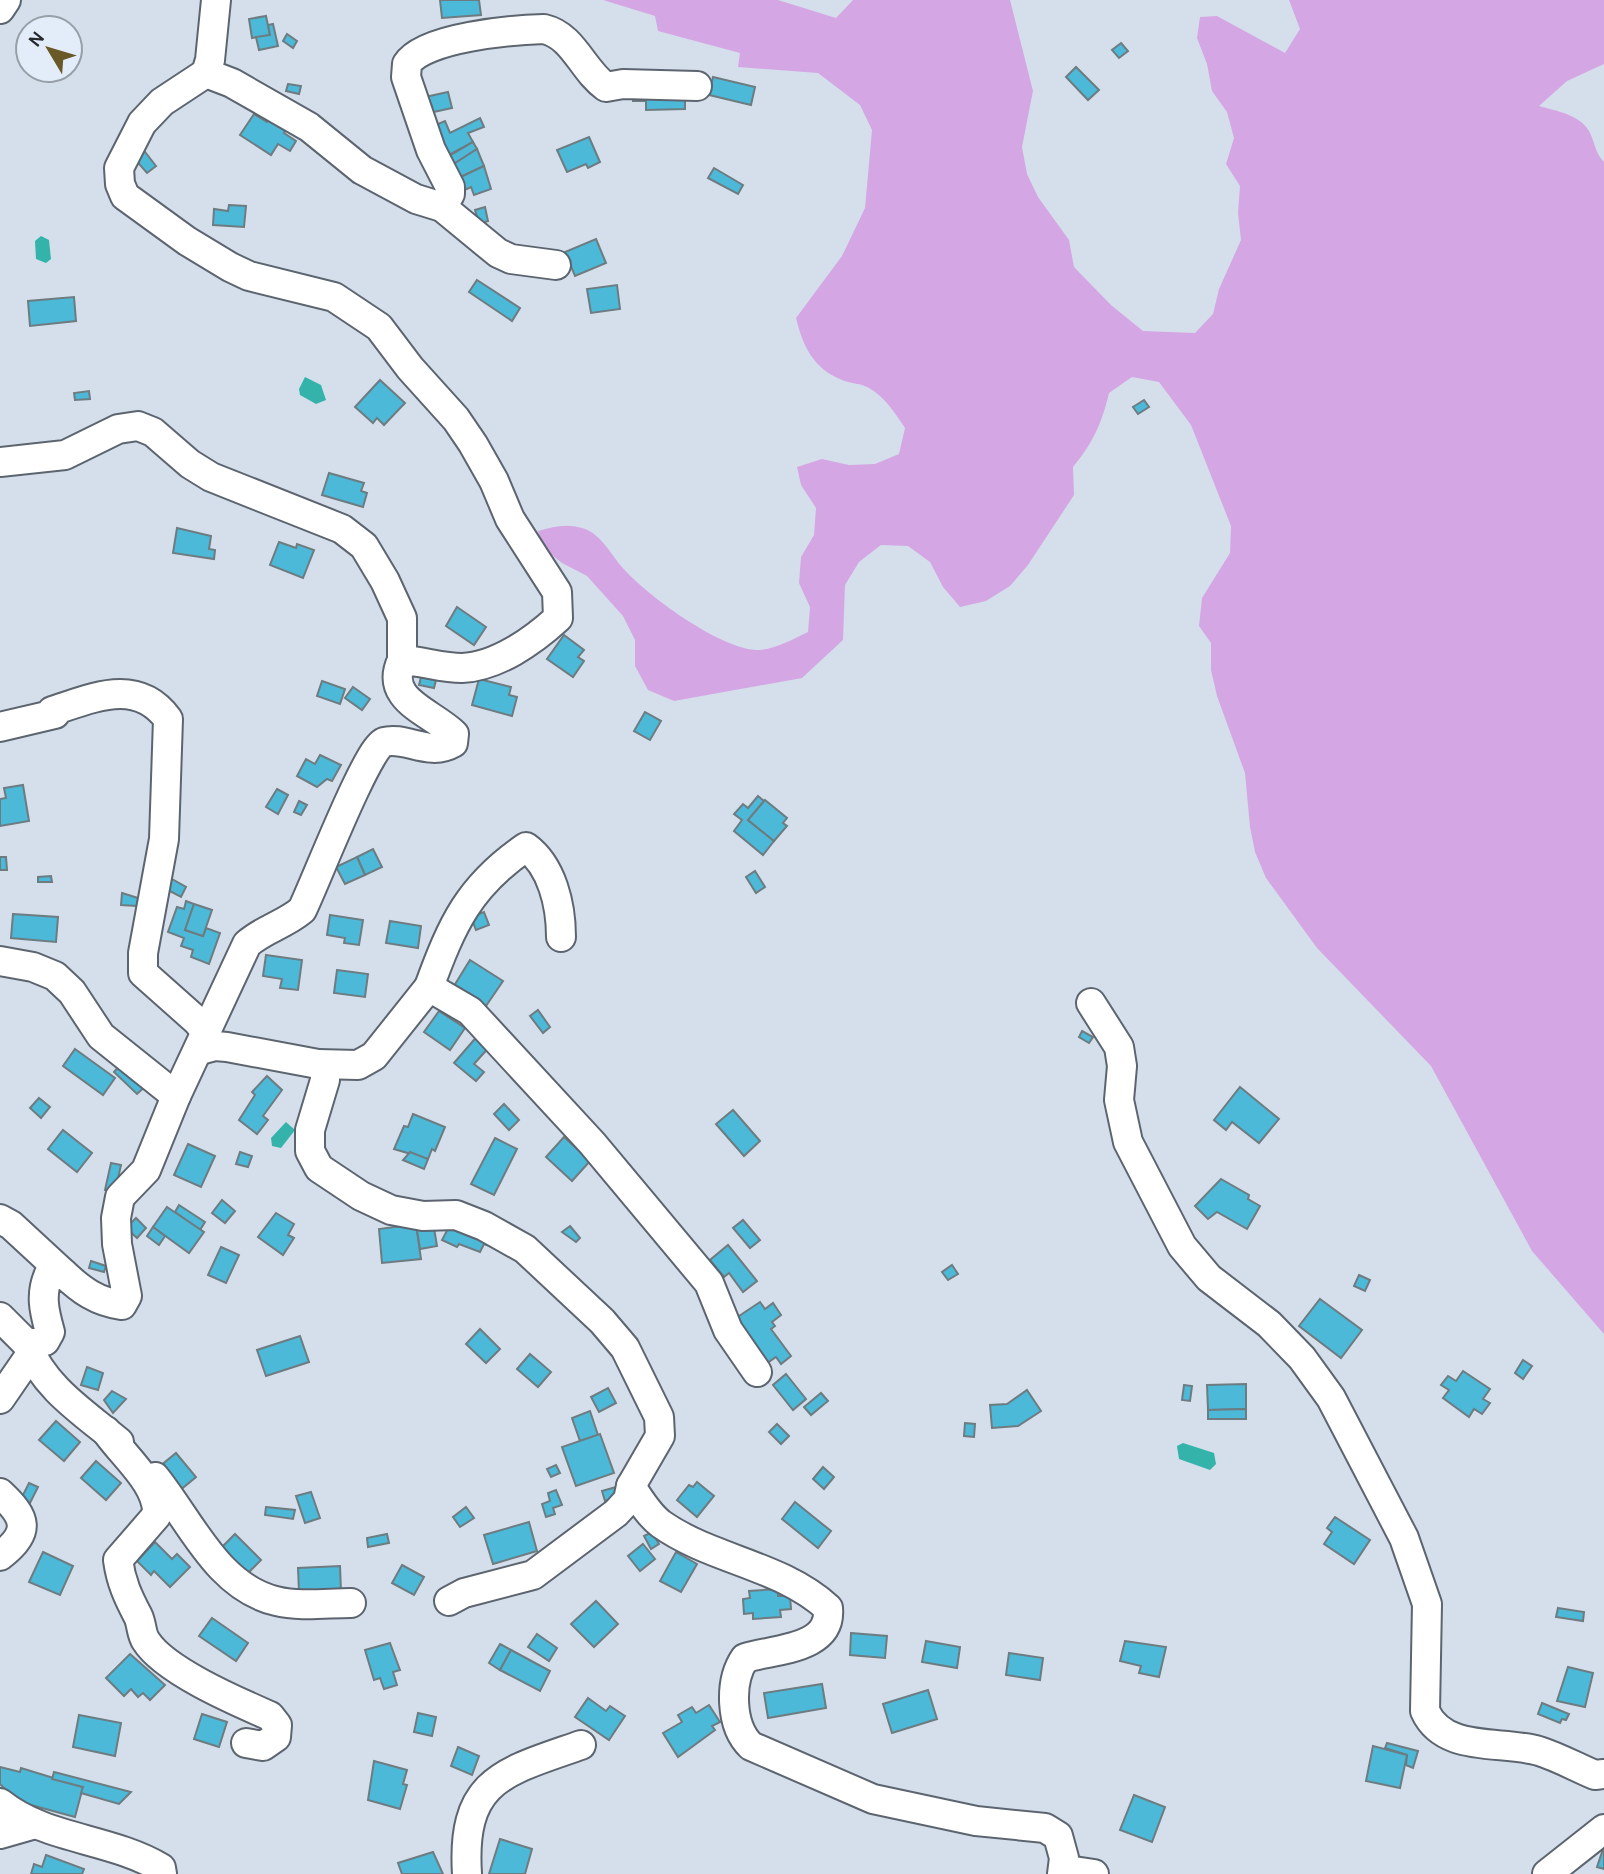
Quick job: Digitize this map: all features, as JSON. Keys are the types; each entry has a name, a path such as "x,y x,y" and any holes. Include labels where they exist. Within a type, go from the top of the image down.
{"street":[{"path":"0,9 6,0"},
{"path":"216,0 206,73 162,102 142,124 119,168 120,184 125,195 187,241 230,267 249,276 334,297 379,327 410,368 456,419 494,481 510,519 557,592 558,618 520,647 484,664 461,668 402,660"},
{"path":"442,206 450,194 450,187 431,150 406,77 407,64 422,51 452,41 544,29 556,32 565,39 606,87 623,84 697,86"},
{"path":"206,73 232,83 309,127 362,170 416,199 442,206 498,253 511,259 556,265"},
{"path":"0,462 65,454 118,429 138,426 153,432 211,477 342,529 364,546 385,581 402,618 402,660 395,674 398,687 407,698 454,734 453,743 443,748 385,741 375,747 360,774 302,910 286,924 262,931 247,944 176,1096 146,1170 120,1198 116,1219 117,1244 127,1296 122,1306 106,1303 81,1290 11,1225 0,1219"},
{"path":"0,727 55,714 52,712 110,694 136,695 156,703 168,719 164,839 143,953 143,973 197,1021 203,1042"},
{"path":"203,1042 318,1064 358,1065 374,1056 385,1047 429,987 449,933 476,889 526,847 541,858 561,914 561,937"},
{"path":"0,961 33,967 55,976 72,992 101,1035 176,1096"},
{"path":"429,987 470,1011 592,1143 709,1283 728,1331 757,1372"},
{"path":"1091,1003 1119,1047 1122,1066 1119,1100 1128,1142 1182,1246 1209,1278 1269,1324 1302,1358 1331,1398 1404,1538 1427,1604 1425,1711 1431,1723 1449,1737 1538,1751 1595,1775 1604,1774"},
{"path":"318,1064 326,1072 310,1130 310,1151 319,1168 361,1196 391,1210 423,1216 456,1214 525,1249 602,1321 625,1348 659,1417 660,1436 631,1486 628,1500 616,1514 533,1575 464,1593 449,1601"},
{"path":"0,1399 29,1349 45,1341 50,1332 44,1311 43,1286 49,1274 63,1273"},
{"path":"0,1317 29,1349 48,1382 137,1456 158,1480 205,1548 252,1593 277,1601 352,1603"},
{"path":"106,1431 147,1485 157,1509 157,1514 118,1560 120,1580 139,1618 145,1640 154,1651 210,1690 270,1716 277,1725 276,1737 263,1746 246,1743"},
{"path":"631,1486 659,1523 689,1540 810,1591 828,1608 829,1619 822,1632 806,1644 745,1658 736,1671 734,1700 741,1736 751,1746 873,1799 987,1823 1045,1828 1058,1836 1064,1858 1062,1874"},
{"path":"0,1493 19,1510 24,1520 21,1531 9,1549 0,1556"},
{"path":"467,1874 466,1845 471,1815 501,1775 582,1745"},
{"path":"0,1803 35,1824 145,1858 161,1868 162,1874"},
{"path":"0,1835 35,1824"},
{"path":"1547,1874 1604,1829"},
{"path":"1069,1874 1074,1871 1094,1874"}],"shaded area":[{"path":"603,0 778,0 836,18 853,0 1010,0 1033,91 1022,147 1027,174 1038,197 1069,240 1074,267 1111,305 1143,331 1195,333 1213,314 1219,289 1241,240 1238,213 1240,186 1226,164 1234,138 1227,112 1212,91 1207,64 1197,38 1200,17 1217,16 1285,53 1300,29 1289,0 1604,0 1604,64 1567,81 1539,106 1567,114 1585,125 1604,162 1604,1334 1532,1251 1431,1066 1317,948 1266,878 1255,852 1250,827 1245,773 1217,696 1211,670 1211,643 1199,626 1202,598 1230,553 1231,526 1191,425 1159,382 1132,377 1109,393 1096,432 1073,467 1074,495 1028,565 1010,586 986,601 960,607 943,587 930,562 908,546 881,545 859,562 845,585 843,640 802,678 674,701 648,690 635,666 635,640 623,616 587,576 562,563 542,547 538,531 567,526 591,532 601,540 633,579 685,619 724,641 757,650 770,648 808,632 810,607 799,583 801,557 814,535 816,508 801,485 797,467 822,459 849,465 875,464 899,454 905,428 875,392 866,386 832,375 817,363 806,347 796,318 842,256 865,208 872,130 860,105 818,73 738,67 740,53 658,31 655,16"},
{"path":"41,236 49,240 51,259 46,263 36,259 35,241"},
{"path":"305,377 321,385 326,400 316,404 300,395 299,389"},
{"path":"286,1122 295,1130 281,1148 272,1146 271,1138"},
{"path":"1183,1443 1214,1453 1216,1464 1210,1470 1179,1459 1177,1446"}],"building":[{"path":"440,0 479,0 481,15 442,18"},
{"path":"266,16 270,35 252,38 249,19"},
{"path":"273,24 278,46 259,50 256,37 270,35 268,25"},
{"path":"287,34 297,41 293,48 283,41"},
{"path":"1121,43 1128,51 1119,58 1112,50"},
{"path":"1076,67 1099,90 1088,100 1066,77"},
{"path":"713,77 755,87 751,105 709,95"},
{"path":"288,84 301,86 299,94 286,91"},
{"path":"685,91 685,109 646,110 646,101 633,101 633,92"},
{"path":"448,92 452,108 429,113 425,97"},
{"path":"254,114 267,122 271,116 288,126 284,133 296,141 290,151 278,144 271,155 240,135"},
{"path":"480,118 484,127 468,133 473,142 449,155 431,127 445,121 450,133"},
{"path":"589,137 600,162 588,168 586,164 567,172 557,150"},
{"path":"473,142 477,149 443,171 439,162"},
{"path":"142,148 156,166 147,173 132,156"},
{"path":"477,149 484,166 450,182 443,171"},
{"path":"484,166 491,189 474,195 471,187 458,193 450,182"},
{"path":"714,168 743,185 738,194 708,178"},
{"path":"229,205 246,206 244,227 213,225 214,209 228,211"},
{"path":"485,207 488,221 479,224 475,210"},
{"path":"596,239 606,263 575,276 565,252"},
{"path":"477,280 520,308 512,321 469,292"},
{"path":"617,285 620,309 591,313 587,289"},
{"path":"74,297 76,321 30,326 28,301"},
{"path":"380,380 405,403 384,425 377,418 373,423 355,407"},
{"path":"89,391 90,399 75,400 74,393"},
{"path":"1144,400 1149,407 1138,414 1133,407"},
{"path":"329,473 364,483 361,491 367,493 363,507 322,495"},
{"path":"177,528 211,536 209,549 215,550 214,559 173,553"},
{"path":"279,542 314,550 303,578 270,565"},
{"path":"457,607 486,627 474,645 446,626"},
{"path":"564,635 584,650 578,657 584,661 573,677 547,659"},
{"path":"421,677 436,680 434,688 419,685"},
{"path":"479,679 511,687 509,695 517,697 512,716 472,705"},
{"path":"322,681 345,689 340,704 317,696"},
{"path":"353,687 370,699 362,710 345,698"},
{"path":"645,712 661,721 650,740 634,731"},
{"path":"320,755 341,765 332,781 327,779 317,787 297,776 306,759 315,764"},
{"path":"23,785 29,821 0,826 0,799 6,798 4,788"},
{"path":"277,789 288,795 278,814 266,807"},
{"path":"758,796 764,801 748,820 774,841 763,855 734,831 742,820 734,814 743,804 748,808"},
{"path":"765,800 787,818 783,823 787,826 774,841 748,820"},
{"path":"299,801 307,805 301,815 294,812"},
{"path":"373,849 382,867 365,875 357,857"},
{"path":"0,857 6,857 7,870 0,870"},
{"path":"357,857 365,875 345,884 336,867"},
{"path":"755,871 765,887 756,893 746,877"},
{"path":"51,876 52,882 38,882 38,877"},
{"path":"172,879 186,887 181,897 166,889"},
{"path":"122,893 138,898 137,906 121,905"},
{"path":"186,901 194,904 185,930 203,936 206,928 220,933 209,964 191,957 193,950 181,946 184,938 168,932 177,907 184,909"},
{"path":"194,904 212,910 203,936 185,930"},
{"path":"484,912 489,925 476,930 471,917"},
{"path":"13,914 58,917 56,942 11,938"},
{"path":"330,915 363,920 359,945 344,943 345,938 327,935"},
{"path":"390,921 421,926 418,948 386,943"},
{"path":"266,955 302,960 298,990 280,988 282,979 263,976"},
{"path":"470,960 503,981 486,1006 454,986"},
{"path":"337,970 368,974 365,997 334,993"},
{"path":"538,1010 550,1027 543,1033 530,1016"},
{"path":"439,1011 465,1028 450,1050 424,1032"},
{"path":"1082,1031 1093,1037 1089,1043 1079,1037"},
{"path":"480,1033 492,1044 474,1064 484,1072 476,1081 454,1063"},
{"path":"75,1049 115,1078 103,1095 63,1066"},
{"path":"119,1066 148,1084 137,1094 114,1072"},
{"path":"267,1076 282,1090 263,1116 268,1120 257,1134 239,1120 255,1095 252,1092"},
{"path":"1240,1087 1279,1119 1259,1143 1232,1122 1226,1130 1214,1120"},
{"path":"39,1098 50,1107 41,1118 30,1108"},
{"path":"504,1104 519,1120 509,1130 494,1114"},
{"path":"733,1110 760,1141 744,1156 716,1124"},
{"path":"413,1114 445,1127 435,1151 432,1149 428,1159 394,1149 404,1126 408,1127"},
{"path":"63,1130 92,1153 77,1172 48,1149"},
{"path":"564,1137 590,1161 572,1181 546,1157"},
{"path":"495,1138 517,1149 494,1195 471,1184"},
{"path":"188,1144 215,1156 201,1187 174,1175"},
{"path":"240,1152 252,1156 248,1167 236,1164"},
{"path":"410,1152 428,1159 424,1169 403,1160"},
{"path":"111,1163 121,1165 115,1192 105,1190"},
{"path":"1221,1179 1249,1195 1248,1199 1260,1206 1247,1229 1217,1212 1208,1219 1195,1206"},
{"path":"222,1200 235,1211 225,1223 212,1213"},
{"path":"179,1205 205,1222 200,1230 175,1212"},
{"path":"167,1207 204,1232 189,1253 153,1227"},
{"path":"276,1213 294,1224 288,1235 294,1238 283,1255 258,1237"},
{"path":"136,1218 146,1228 137,1238 126,1228"},
{"path":"743,1220 760,1240 750,1248 733,1228"},
{"path":"416,1224 421,1259 382,1263 379,1229"},
{"path":"450,1225 497,1240 493,1247 484,1244 480,1252 459,1244 457,1247 442,1240"},
{"path":"570,1226 580,1238 576,1242 562,1232"},
{"path":"153,1227 165,1236 159,1245 147,1236"},
{"path":"434,1228 437,1246 420,1249 417,1230"},
{"path":"728,1245 757,1281 743,1292 729,1273 724,1277 710,1260"},
{"path":"221,1247 239,1255 226,1283 208,1275"},
{"path":"91,1261 106,1266 104,1272 89,1268"},
{"path":"952,1265 958,1274 948,1280 942,1272"},
{"path":"1359,1275 1370,1280 1365,1291 1354,1286"},
{"path":"1320,1299 1362,1330 1341,1358 1299,1326"},
{"path":"760,1302 765,1309 773,1303 781,1315 772,1322 775,1326 771,1329 791,1356 781,1364 776,1357 763,1366 736,1318"},
{"path":"480,1329 500,1349 486,1363 466,1344"},
{"path":"300,1336 309,1362 266,1376 257,1350"},
{"path":"530,1354 551,1372 538,1387 517,1369"},
{"path":"1523,1360 1532,1366 1523,1379 1515,1373"},
{"path":"87,1367 103,1373 98,1390 81,1385"},
{"path":"1463,1371 1490,1389 1483,1399 1490,1403 1482,1414 1474,1409 1469,1417 1443,1398 1449,1390 1441,1385 1448,1376 1456,1381"},
{"path":"786,1374 806,1399 793,1410 773,1385"},
{"path":"1246,1384 1246,1409 1208,1410 1207,1385"},
{"path":"1184,1385 1192,1386 1190,1401 1182,1400"},
{"path":"608,1388 616,1403 599,1412 591,1397"},
{"path":"1027,1390 1041,1411 1018,1426 992,1428 990,1405 1007,1404"},
{"path":"112,1391 126,1399 113,1413 104,1400"},
{"path":"821,1393 828,1401 811,1415 804,1407"},
{"path":"1246,1409 1246,1419 1208,1419 1208,1410"},
{"path":"590,1411 598,1435 580,1441 572,1418"},
{"path":"56,1421 80,1442 64,1461 39,1440"},
{"path":"965,1423 975,1424 974,1437 964,1436"},
{"path":"777,1424 789,1436 781,1444 769,1432"},
{"path":"600,1434 614,1473 576,1486 562,1447"},
{"path":"176,1453 196,1477 179,1491 159,1467"},
{"path":"96,1461 121,1483 106,1500 81,1478"},
{"path":"556,1465 560,1473 551,1477 547,1469"},
{"path":"823,1467 834,1477 824,1489 813,1479"},
{"path":"697,1482 714,1496 697,1517 677,1500 689,1485 693,1487"},
{"path":"29,1483 38,1487 30,1503 21,1499"},
{"path":"616,1487 619,1497 605,1501 602,1491"},
{"path":"556,1490 562,1505 553,1508 555,1514 546,1517 542,1504 550,1501 548,1493"},
{"path":"311,1492 320,1518 305,1523 296,1496"},
{"path":"795,1502 831,1531 818,1548 782,1519"},
{"path":"266,1507 295,1510 293,1519 265,1515"},
{"path":"466,1507 474,1518 460,1527 453,1517"},
{"path":"1335,1517 1370,1540 1354,1564 1324,1544 1332,1532 1327,1528"},
{"path":"529,1522 537,1551 493,1564 484,1535"},
{"path":"652,1532 659,1544 651,1549 644,1536"},
{"path":"235,1534 261,1560 245,1576 219,1550"},
{"path":"387,1534 389,1543 368,1547 367,1538"},
{"path":"155,1542 172,1559 177,1554 190,1567 170,1587 154,1571 151,1575 137,1561"},
{"path":"643,1544 655,1559 640,1571 628,1556"},
{"path":"43,1552 73,1566 60,1595 29,1582"},
{"path":"676,1552 697,1564 681,1592 660,1581"},
{"path":"402,1565 424,1577 414,1595 392,1583"},
{"path":"340,1566 341,1591 299,1593 298,1568"},
{"path":"778,1589 778,1596 790,1596 791,1609 780,1610 781,1617 753,1619 753,1613 744,1614 743,1599 750,1598 749,1591"},
{"path":"596,1601 618,1624 594,1647 571,1624"},
{"path":"1558,1608 1584,1612 1583,1621 1556,1617"},
{"path":"212,1618 248,1643 236,1661 199,1636"},
{"path":"851,1633 887,1636 885,1658 850,1655"},
{"path":"537,1634 557,1648 549,1661 528,1647"},
{"path":"926,1641 960,1647 957,1668 922,1662"},
{"path":"1125,1641 1166,1647 1159,1677 1139,1673 1141,1666 1120,1661"},
{"path":"390,1643 400,1670 393,1672 397,1685 384,1689 380,1678 374,1680 365,1650"},
{"path":"500,1644 511,1650 500,1670 489,1663"},
{"path":"511,1650 550,1671 540,1691 500,1670"},
{"path":"1009,1653 1043,1658 1040,1680 1006,1675"},
{"path":"130,1654 165,1685 150,1700 143,1693 138,1697 131,1689 124,1696 106,1678"},
{"path":"1568,1667 1593,1673 1585,1707 1557,1701"},
{"path":"822,1684 826,1708 768,1718 764,1693"},
{"path":"928,1690 937,1719 892,1733 883,1704"},
{"path":"588,1698 606,1711 610,1706 625,1716 609,1740 575,1717"},
{"path":"1542,1703 1569,1714 1566,1720 1562,1719 1560,1723 1538,1714"},
{"path":"709,1705 720,1722 712,1726 715,1730 678,1757 663,1733 682,1722 678,1715 692,1707 696,1713"},
{"path":"418,1713 436,1717 432,1736 414,1732"},
{"path":"202,1714 227,1722 219,1747 194,1739"},
{"path":"79,1715 121,1723 115,1756 73,1747"},
{"path":"1387,1743 1418,1751 1413,1768 1406,1765 1407,1755 1385,1748"},
{"path":"1373,1746 1407,1755 1400,1788 1366,1781"},
{"path":"458,1747 479,1756 472,1775 451,1766"},
{"path":"374,1761 407,1770 403,1784 407,1785 400,1809 368,1800"},
{"path":"0,1767 20,1772 21,1768 83,1787 75,1817 9,1799 1,1791 4,1788 0,1784"},
{"path":"54,1772 131,1792 119,1804 81,1793 83,1787 52,1779"},
{"path":"1134,1795 1165,1807 1152,1842 1120,1830"},
{"path":"500,1839 532,1849 525,1874 489,1874"},
{"path":"1604,1849 1604,1869 1597,1867"},
{"path":"433,1852 443,1874 402,1874 398,1863"},
{"path":"46,1855 84,1869 82,1874 31,1874 34,1864 42,1867"}]}
